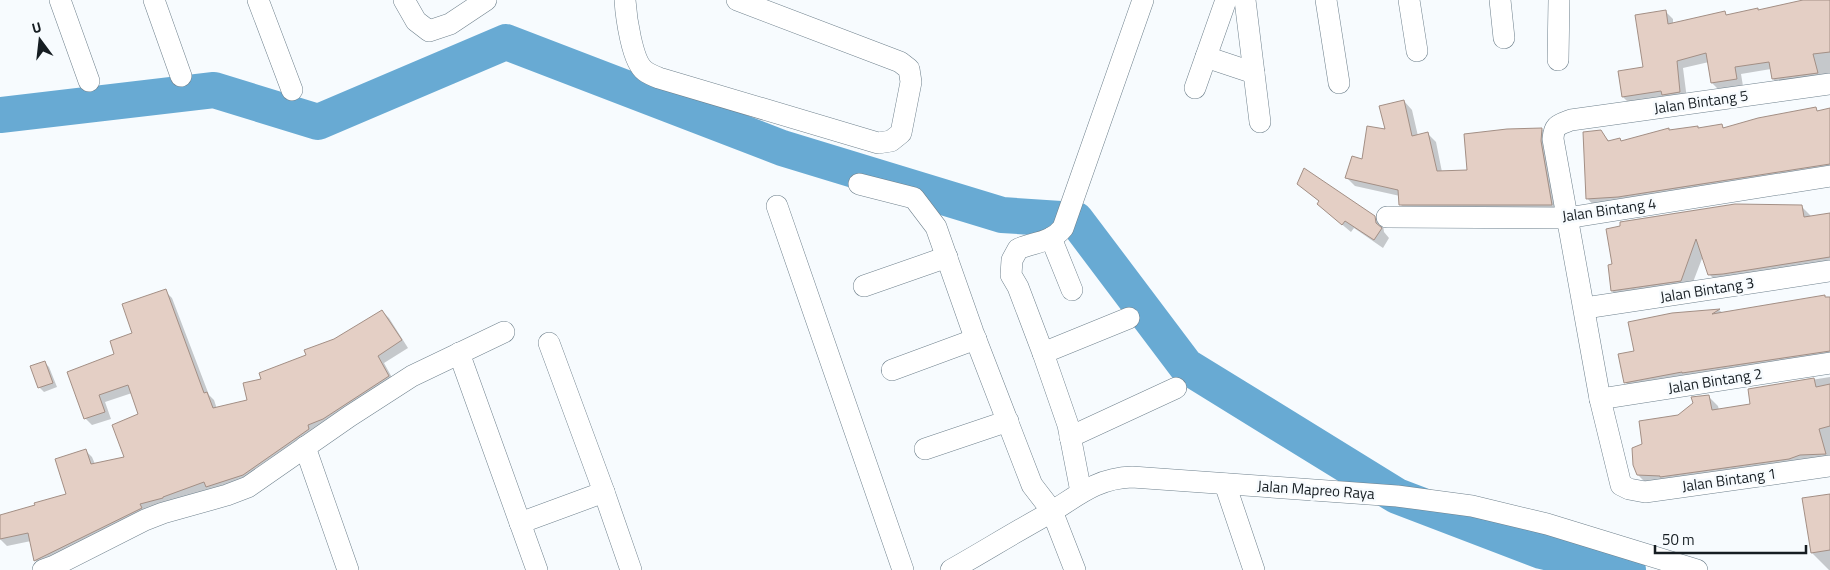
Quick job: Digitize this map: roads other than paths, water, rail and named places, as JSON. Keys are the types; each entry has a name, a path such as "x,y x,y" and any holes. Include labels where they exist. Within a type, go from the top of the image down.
{"street":[{"path":"60,0 89,81"},
{"path":"154,0 182,76"},
{"path":"258,0 292,90"},
{"path":"404,0 416,21 429,31 450,24 486,0"},
{"path":"625,0 630,36 636,56 643,70 659,78 878,143 891,141 901,133 911,82 909,69 905,65 736,0"},
{"path":"1080,492 1068,425 1018,287 1011,275 1012,260 1018,249 1056,236 1063,228 1143,0"},
{"path":"1195,88 1226,0"},
{"path":"1245,0 1260,122"},
{"path":"1326,0 1339,84"},
{"path":"1409,0 1417,51"},
{"path":"1500,0 1504,38"},
{"path":"1558,60 1559,0"},
{"path":"1206,57 1254,73"},
{"name":"Jalan Bintang 5","path":"1567,218 1553,139 1554,130 1558,124 1571,120 1830,84"},
{"name":"Jalan Bintang 4","path":"1387,217 1567,218 1830,176"},
{"path":"859,184 914,198 936,227 976,339 1032,485 1052,511 1075,570"},
{"path":"777,206 903,570"},
{"path":"1567,218 1600,399"},
{"path":"1051,238 1072,290"},
{"path":"864,286 947,257"},
{"name":"Jalan Bintang 3","path":"1584,308 1830,271"},
{"path":"1043,353 1129,318"},
{"path":"43,570 163,513 227,495 248,487 400,383 504,332"},
{"path":"892,370 976,339"},
{"path":"549,344 631,570"},
{"path":"459,353 537,570"},
{"name":"Jalan Bintang 2","path":"1600,399 1830,363"},
{"path":"1070,437 1176,388"},
{"name":"Jalan Bintang 1","path":"1600,399 1618,476 1621,484 1628,489 1645,492 1830,466"},
{"path":"925,449 1008,421"},
{"path":"305,447 348,570"},
{"name":"Jalan Mapreo Raya","path":"951,570 1052,511 1080,492 1120,477 1397,496 1472,506 1547,524 1697,570"},
{"path":"1225,484 1254,570"},
{"path":"520,523 604,492"}],"waterway":[{"path":"0,115 214,90 318,122 506,42 782,148 1002,215 1076,220 1186,366 1397,496 1541,551 1628,570"}]}
